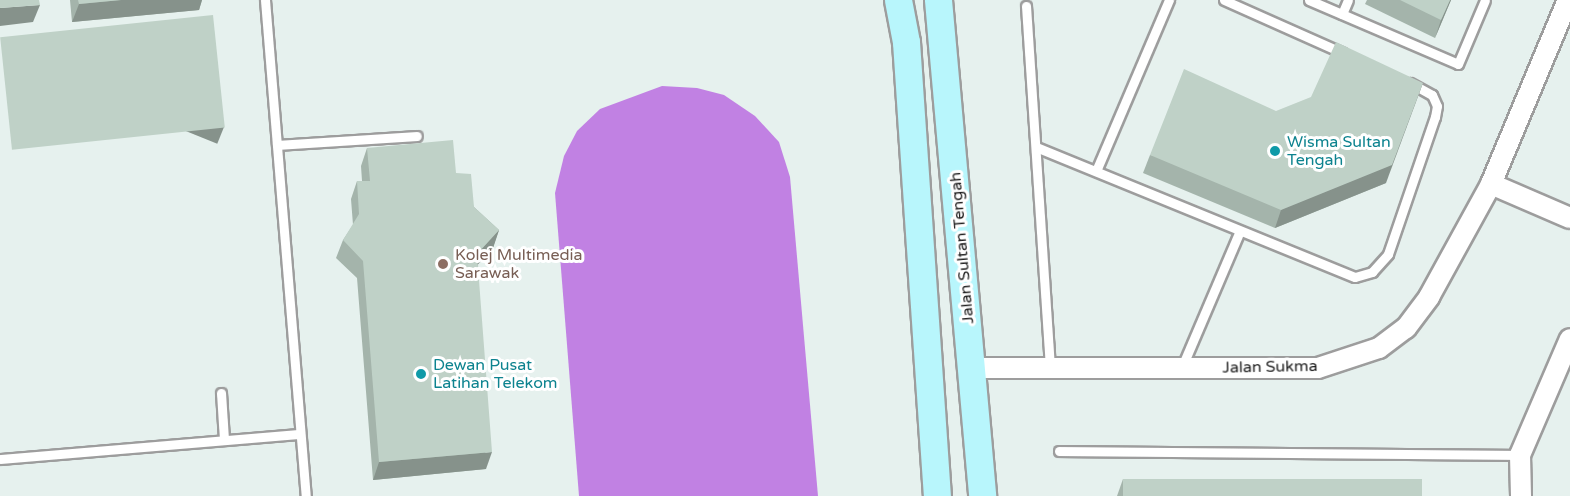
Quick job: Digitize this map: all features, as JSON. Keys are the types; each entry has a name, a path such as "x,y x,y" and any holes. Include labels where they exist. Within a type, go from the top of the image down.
{"main road":[{"path":"898,0 906,42 937,496"},
{"name":"Jalan Sultan Tengah","path":"938,0 973,368 982,496"}],"street":[{"name":"Jalan Sukma","path":"973,368 1318,368 1379,348 1406,328 1429,297 1491,184 1568,0"},
{"path":"1491,184 1570,218"},
{"path":"1521,496 1520,455 1565,363 1570,339"}],"lane":[{"path":"265,0 306,496"},
{"path":"1096,171 1169,0"},
{"path":"1224,0 1349,56"},
{"path":"1309,0 1458,63 1485,0"},
{"path":"1342,14 1348,0"},
{"path":"1026,6 1050,367"},
{"path":"1036,147 1355,277 1372,272 1388,254 1437,106 1432,95 1400,78"},
{"path":"277,144 417,136"},
{"path":"1181,369 1240,231"},
{"path":"221,393 224,440"},
{"path":"0,459 300,434"},
{"path":"1059,451 1520,455"}],"shaded area":[{"path":"662,86 697,88 724,95 755,116 779,142 790,177 818,496 579,496 555,193 564,156 577,131 600,109"}],"building":[{"path":"0,0 39,0 40,5 0,8"},
{"path":"78,0 121,0 79,4"},
{"path":"1400,0 1450,0 1441,20"},
{"path":"213,15 225,127 12,150 0,37"},
{"name":"Wisma Sultan Tengah","path":"1336,42 1423,83 1392,165 1281,210 1150,155 1184,69 1276,111 1311,97"},
{"name":"Dewan Pusat Latihan Telekom","path":"453,140 456,173 471,174 474,207 499,230 477,254 492,452 379,462 363,261 343,240 359,214 357,181 370,181 367,148"},
{"path":"1123,479 1422,479 1422,496 1123,496"}],"place":[{"name":"Wisma Sultan Tengah","path":"1275,151"},
{"name":"Kolej Multimedia Sarawak","path":"443,264"},
{"name":"Dewan Pusat Latihan Telekom","path":"421,374"}]}
